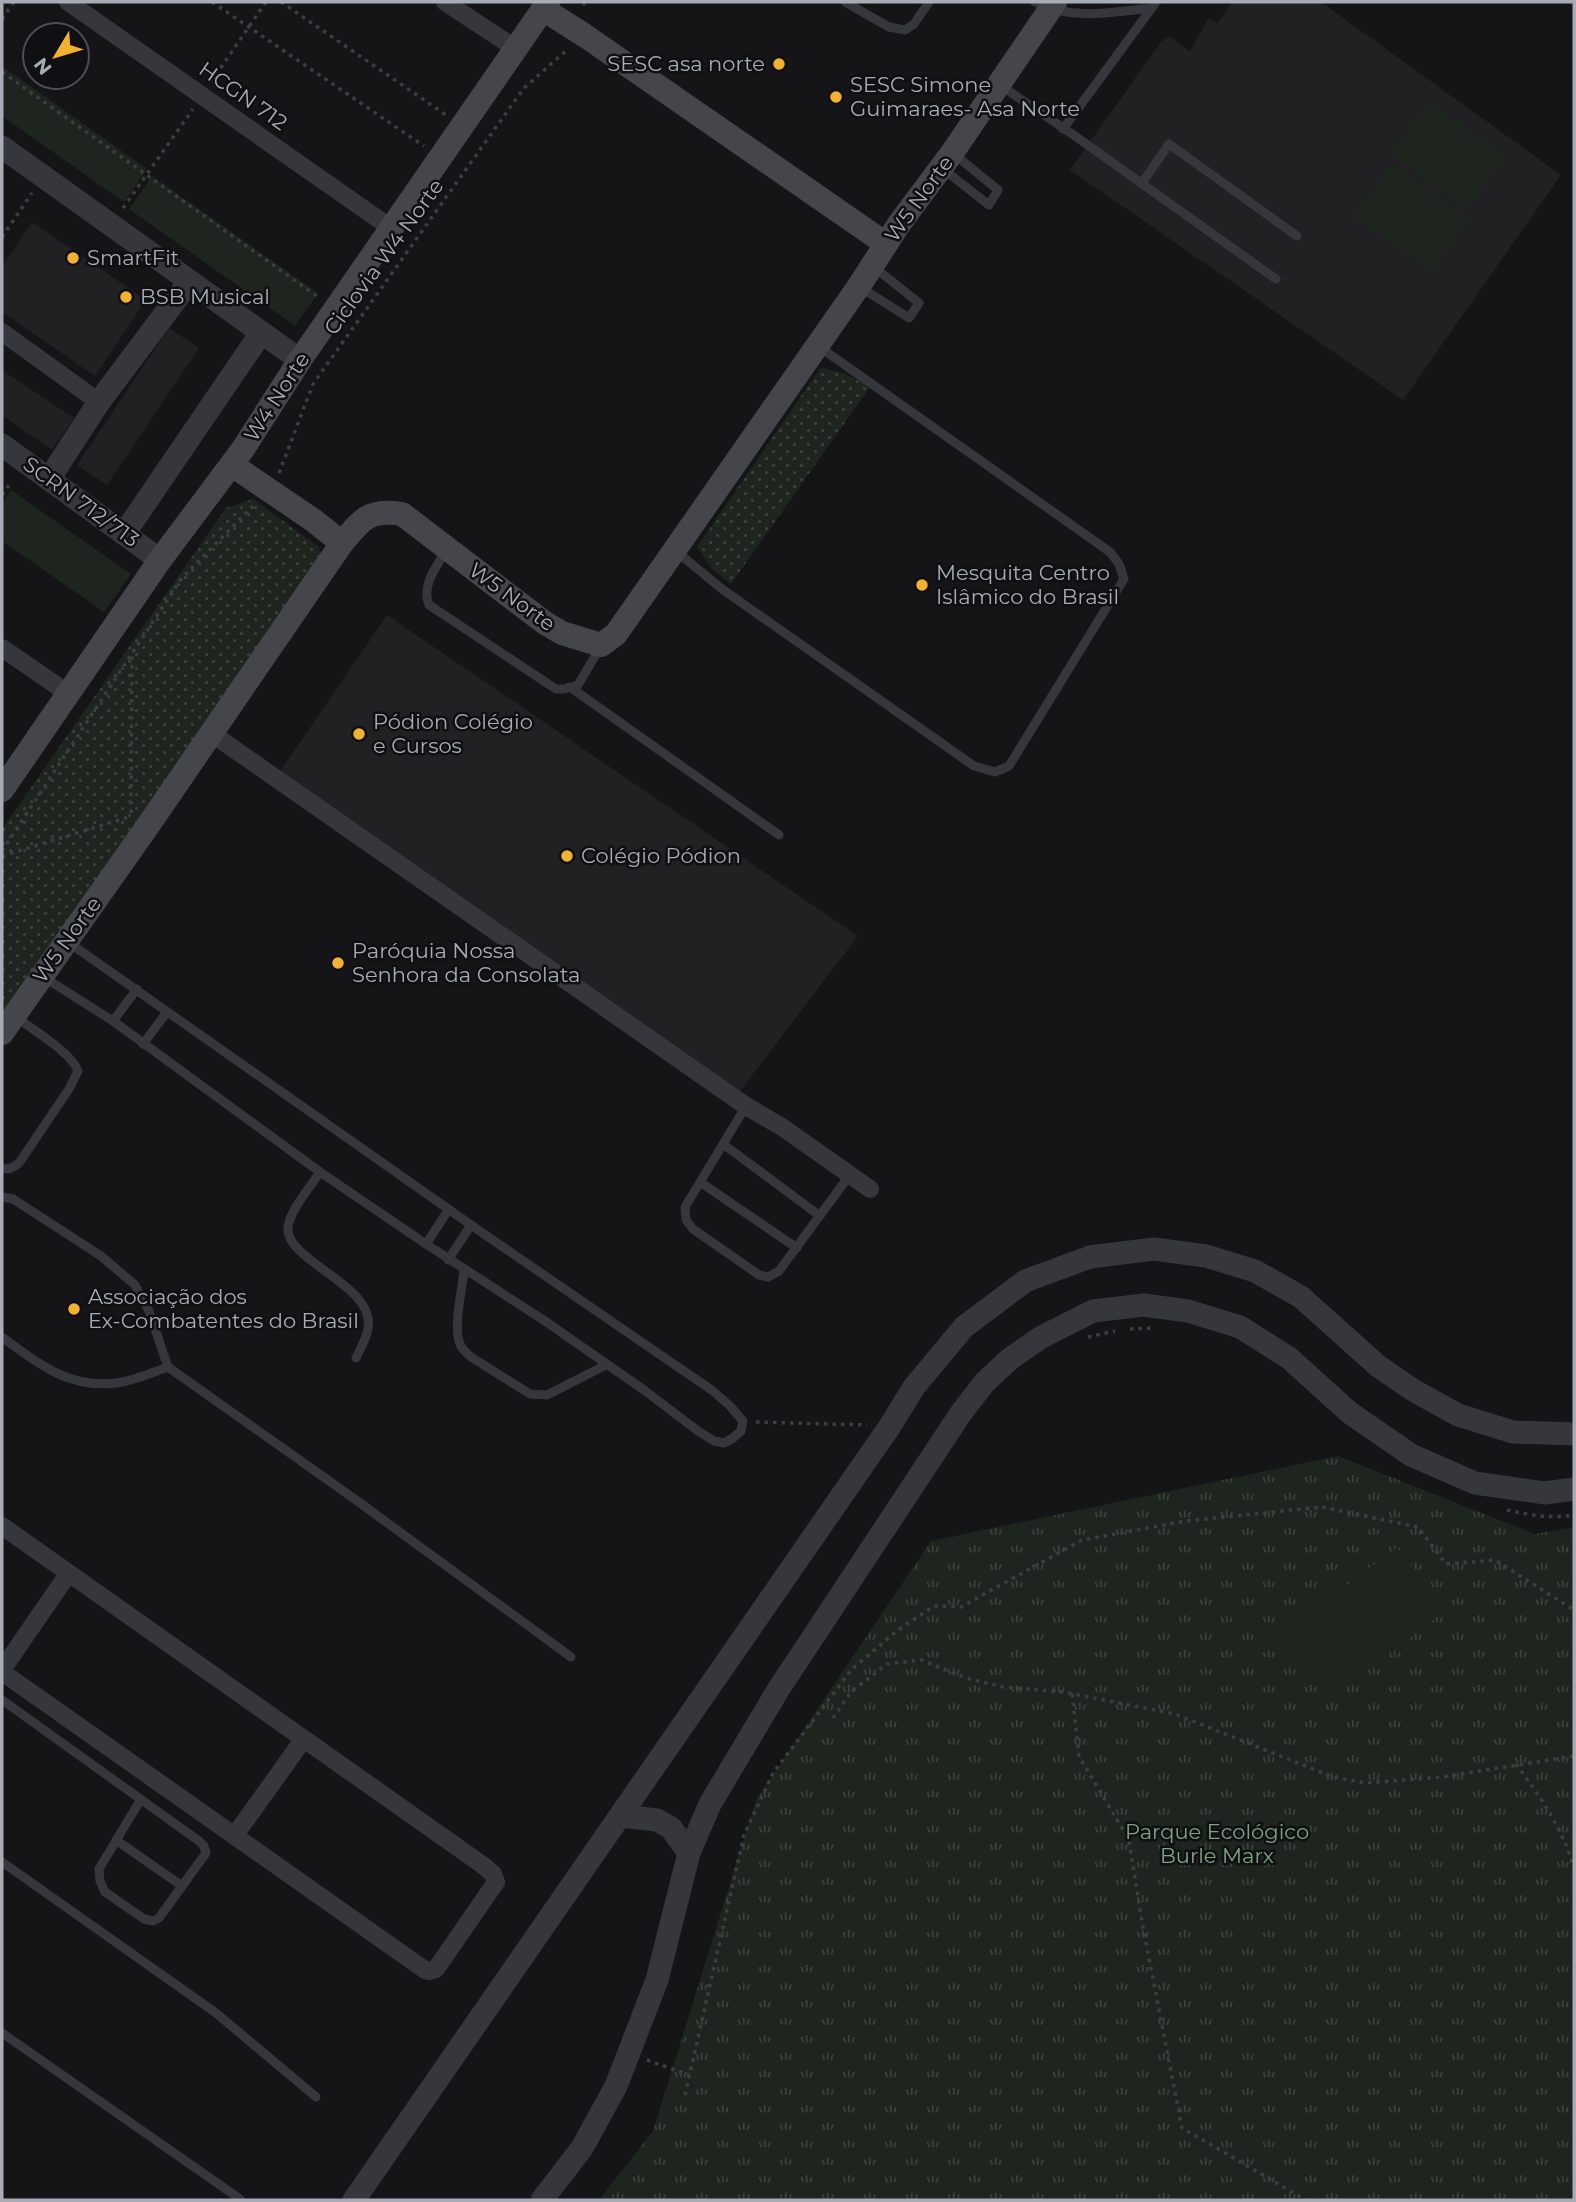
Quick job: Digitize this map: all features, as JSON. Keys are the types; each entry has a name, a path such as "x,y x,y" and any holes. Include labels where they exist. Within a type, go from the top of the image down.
{"main road":[{"name":"W5 Norte","path":"8,1024 342,543 370,515 383,511 401,514 562,633 601,645 616,635 999,85 1047,4"},
{"name":"W4 Norte","path":"2,790 160,560 232,465 300,360 545,5"},
{"path":"545,5 584,35 886,244"},
{"path":"232,465 342,543"}],"street":[{"name":"HCGN 712","path":"68,2 391,228"},
{"path":"445,2 515,48"},
{"path":"2,147 300,360"},
{"path":"48,479 99,402 189,282"},
{"path":"2,332 99,402"},
{"path":"124,534 261,333"},
{"name":"SCRN 712/713","path":"2,445 160,560"},
{"path":"2,648 69,694"},
{"path":"211,733 746,1106 782,1127 870,1189"},
{"path":"354,2200 890,1426 914,1387 964,1327 1025,1281 1090,1257 1154,1249 1206,1256 1255,1271 1301,1297 1378,1366 1413,1390 1458,1415 1513,1432 1574,1434"},
{"path":"542,2200 582,2148 616,2085 638,2061 689,1853 710,1804 778,1690 961,1413 985,1382 1011,1358 1040,1338 1093,1311 1144,1305 1188,1311 1240,1327 1289,1358 1350,1413 1411,1455 1475,1483 1545,1493 1574,1489"},
{"path":"2,1525 484,1866 496,1878 496,1882 436,1969 425,1970 2,1671 68,1574"},
{"path":"235,1835 303,1740"},
{"path":"621,1816 657,1820 671,1828 689,1853"}],"lane":[{"path":"845,2 889,27 905,30 914,24 929,2"},
{"path":"1047,4 1068,13 1084,14 1154,5"},
{"path":"1063,128 1154,5"},
{"path":"999,85 1276,279"},
{"path":"1142,183 1169,144 1297,236"},
{"path":"947,161 998,190 989,205 947,161"},
{"path":"859,286 909,318 919,303 872,265"},
{"path":"675,551 722,589 974,766 995,772 1009,766 1124,579 1119,564 1110,552 818,346"},
{"path":"447,549 429,580 425,597 429,605 556,689 578,685 601,645"},
{"path":"570,687 779,835"},
{"path":"41,975 113,1021 320,1172 464,1271 545,1321 714,1441 724,1443 740,1431 743,1421 713,1391 471,1225 67,941"},
{"path":"113,1021 137,989"},
{"path":"143,1044 167,1012"},
{"path":"2,1168 13,1168 19,1163 78,1071 72,1060 8,1024"},
{"path":"746,1106 685,1207 687,1220 693,1229 759,1275 768,1277 779,1272 849,1176"},
{"path":"723,1144 820,1216"},
{"path":"320,1172 294,1212 288,1225 288,1235 300,1251 354,1294 368,1313 368,1328 356,1358"},
{"path":"700,1182 797,1248"},
{"path":"2,1196 13,1199 102,1256 135,1285 149,1311 168,1367 571,1657"},
{"path":"426,1244 449,1209"},
{"path":"448,1260 471,1225"},
{"path":"464,1271 457,1330 459,1343 471,1357 530,1394 538,1395 547,1395 606,1365"},
{"path":"2,1337 38,1364 74,1381 90,1384 117,1383 168,1367"},
{"path":"2,1700 141,1800 204,1846 206,1853 159,1918 153,1921 144,1919 106,1892 100,1881 99,1869 141,1800"},
{"path":"116,1840 183,1886"},
{"path":"2,1862 216,2013 316,2097"},
{"path":"2,2033 240,2199"}],"path":[{"path":"2,19 14,2"},
{"path":"212,2 424,146"},
{"path":"281,2 446,115"},
{"path":"584,2 584,35"},
{"name":"Ciclovia W4 Norte","path":"2,853 181,579 278,477 313,384 524,88 584,35"},
{"path":"2,72 320,298"},
{"path":"2,237 44,176"},
{"path":"2,495 9,485"},
{"path":"2,853 131,816 132,654"},
{"path":"1086,1338 1122,1329 1160,1328"},
{"path":"743,1421 890,1426"},
{"path":"685,2095 744,1835 773,1773 852,1669 898,1630 934,1606 961,1607 1083,1540 1186,1521 1322,1507 1418,1527 1446,1564 1495,1560 1574,1610"},
{"path":"1495,1507 1529,1515 1574,1515"},
{"path":"833,1718 851,1692 887,1664 921,1660 966,1678 1003,1687 1072,1694 1175,1714 1333,1777 1365,1783 1442,1777 1574,1756"},
{"path":"1072,1694 1079,1756 1129,1840 1182,2128 1306,2200"},
{"path":"1516,1764 1552,1814 1574,1869"},
{"path":"638,2061 689,2075"}],"shaded area":[{"path":"1232,2 1321,2 1561,175 1403,400 1070,170 1160,43 1168,36 1190,51 1209,18 1218,23"},
{"path":"32,222 146,300 95,376 2,312 2,267"},
{"path":"169,328 199,348 107,485 77,465"},
{"path":"2,370 74,418 52,450 2,415"},
{"name":"Colégio Pódion","path":"387,615 858,936 737,1095 277,776"}],"green space":[{"path":"2,66 21,79 21,91 37,91 147,169 124,202 2,116"},
{"path":"1428,101 1506,156 1468,209 1391,154"},
{"path":"1392,164 1469,219 1432,272 1354,217"},
{"path":"152,176 318,293 295,326 129,209"},
{"path":"821,367 846,374 870,387 731,584 712,569 697,547"},
{"path":"11,490 131,574 104,612 2,541 2,504"},
{"path":"253,499 319,547 322,559 2,1018 2,829 226,508"},
{"name":"Parque Ecológico Burle Marx","path":"1338,1456 1535,1534 1574,1527 1574,2200 599,2200 653,2131 756,1800 931,1541"},
{"path":"1397,1547 1445,1611 1327,1700 1279,1636"}],"place":[{"name":"SESC asa norte","path":"779,64"},
{"name":"SESC Simone Guimaraes- Asa Norte","path":"836,97"},
{"name":"SmartFit","path":"73,258"},
{"name":"BSB Musical","path":"126,297"},
{"name":"Mesquita Centro Islâmico do Brasil","path":"922,585"},
{"name":"Pódion Colégio e Cursos","path":"359,734"},
{"name":"Colégio Pódion","path":"567,856"},
{"name":"Paróquia Nossa Senhora da Consolata","path":"338,963"},
{"name":"Associação dos Ex-Combatentes do Brasil","path":"74,1309"}]}
